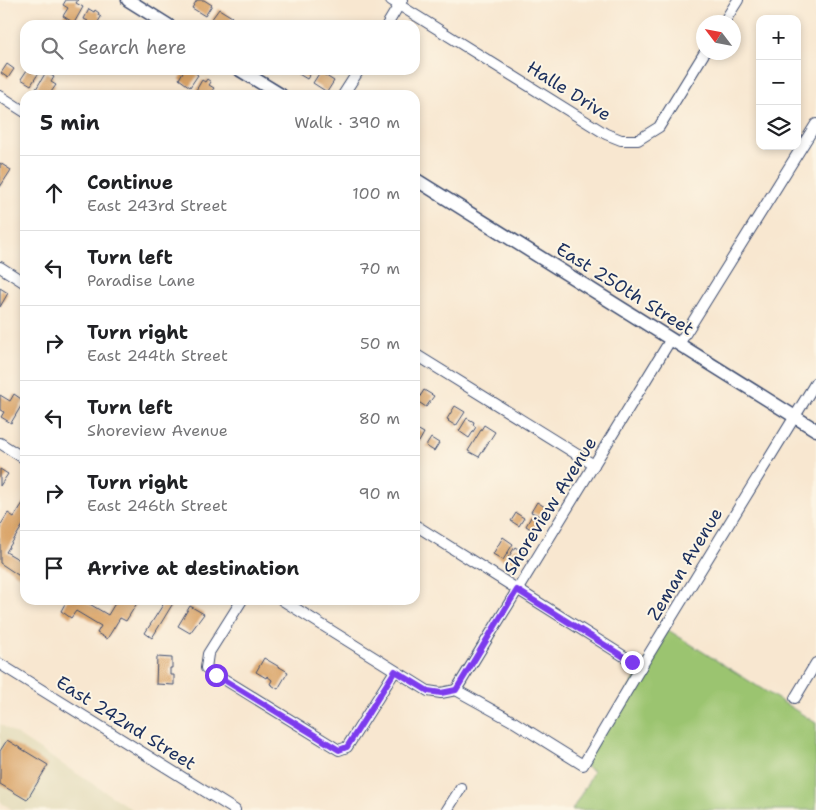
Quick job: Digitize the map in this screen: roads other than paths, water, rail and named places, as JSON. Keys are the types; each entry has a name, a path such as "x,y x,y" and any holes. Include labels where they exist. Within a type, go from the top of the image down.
{"street":[{"path":"128,0 160,20"},
{"path":"728,15 738,0"},
{"path":"389,20 397,2"},
{"name":"Halle Drive","path":"397,2 606,134 621,140 638,140 659,127 701,60"},
{"path":"248,75 273,90"},
{"path":"346,90 355,75"},
{"path":"0,96 20,109"},
{"name":"Shoreview Avenue","path":"456,690 594,465 816,124"},
{"name":"East 250th Street","path":"420,182 816,430"},
{"path":"0,267 20,279"},
{"path":"420,357 594,465"},
{"name":"Zeman Avenue","path":"456,690 514,722 583,765 816,382"},
{"path":"0,443 20,456"},
{"path":"420,529 641,667"},
{"path":"239,605 208,654 206,668 339,750 347,747 395,671"},
{"path":"290,605 428,691 441,693 456,690"},
{"path":"795,698 816,663"},
{"name":"East 242nd Street","path":"0,664 234,810"},
{"path":"447,810 461,788"}]}
